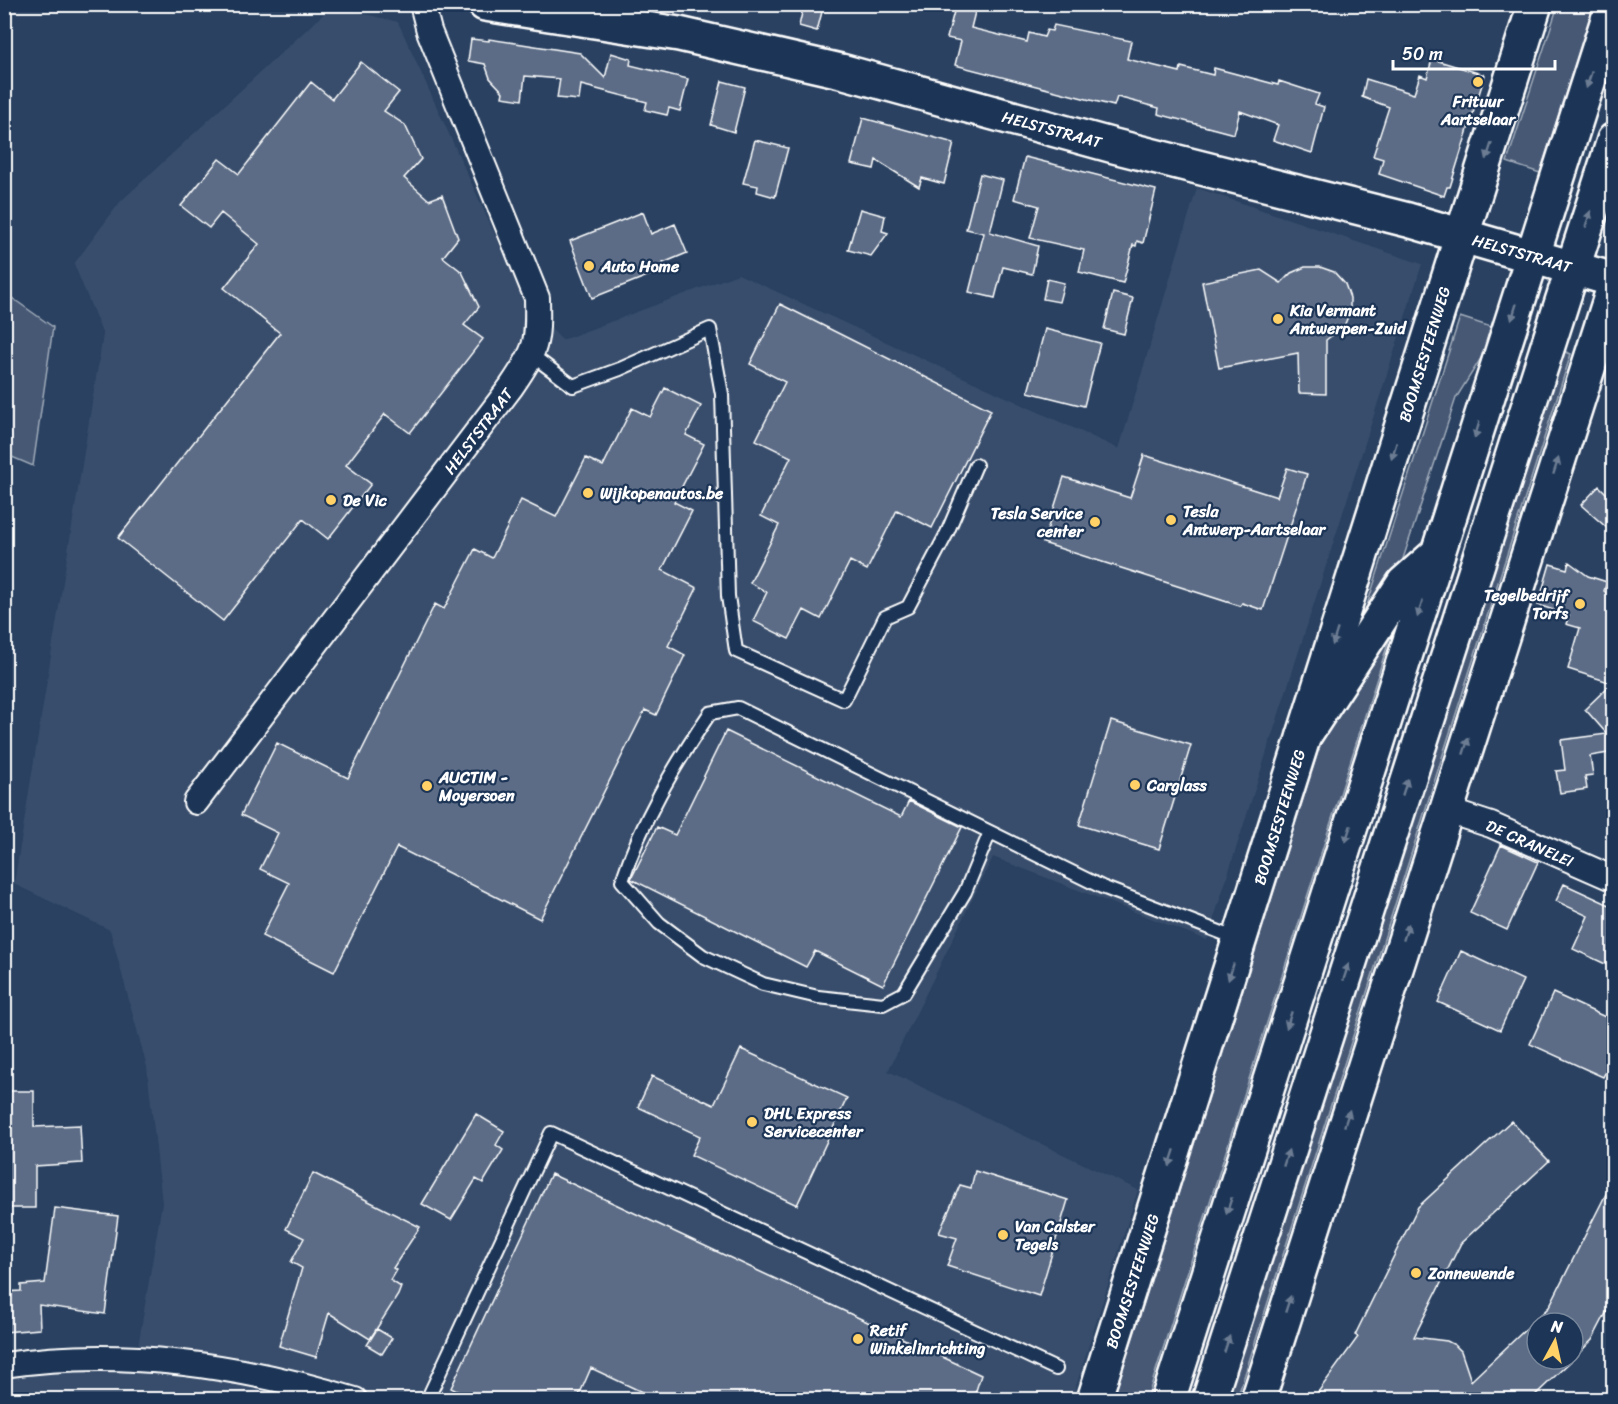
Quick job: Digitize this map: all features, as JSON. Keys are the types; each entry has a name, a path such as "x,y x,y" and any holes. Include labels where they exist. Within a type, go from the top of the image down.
{"main road":[{"name":"HELSTSTRAAT","path":"484,4 555,9 679,34 841,71 1102,142 1462,235 1614,280"},
{"name":"BOOMSESTEENWEG","path":"1094,1400 1242,940 1535,4"},
{"path":"1167,1400 1613,4"},
{"path":"1209,1400 1614,140"},
{"path":"1258,1400 1614,287"},
{"path":"1304,736 1404,583 1438,553"}],"street":[{"name":"HELSTSTRAAT","path":"196,802 533,356 538,339 537,298 429,31 422,4"},
{"name":"DE CRANELEI","path":"1445,810 1491,825 1614,879"},
{"path":"4,1365 129,1357 272,1377 355,1400"}],"lane":[{"path":"533,356 573,386 620,369 710,328 722,394 728,596 735,651 844,700 885,617 908,607 947,533 976,465"},
{"path":"990,832 965,892 904,993 883,1004 818,997 763,984 723,966 703,956 659,923 622,881 635,840 676,764 710,713 738,708 1102,887 1242,940"},
{"path":"428,1400 551,1133 1056,1369"}],"shaded area":[{"path":"1558,5 1594,5 1540,173 1507,162"},
{"path":"332,6 398,22 526,303 562,340 738,274 1119,449 1197,188 1422,264 1207,940 993,857 888,1071 1138,1190 1072,1399 5,1400 4,1357 138,1347 162,1203 147,1067 110,930 14,884 103,335 74,264 120,202"},
{"path":"5,293 53,327 33,466 5,454"},
{"path":"1460,317 1491,327 1483,355 1456,398 1395,583 1359,630"},
{"path":"1561,350 1571,354 1237,1399 1227,1400"},
{"path":"1392,631 1147,1399 1113,1400 1328,720"}],"building":[{"path":"804,4 824,4 817,31 799,26"},
{"path":"956,4 977,4 971,28 1027,42 1029,33 1044,37 1047,30 1052,31 1054,25 1131,41 1127,59 1180,72 1181,67 1213,75 1214,68 1278,85 1279,81 1319,94 1315,104 1324,107 1312,153 1273,140 1278,125 1240,111 1234,134 1158,114 1159,108 1117,97 1114,106 955,65 961,41 947,38"},
{"path":"471,39 489,41 489,39 580,53 605,78 611,53 631,59 630,65 688,79 680,111 669,108 667,115 645,110 647,102 581,85 579,100 557,98 560,79 525,76 522,100 502,97 503,92 490,78 485,64 468,61"},
{"path":"1432,59 1485,75 1450,187 1447,187 1444,196 1379,174 1383,159 1373,156 1389,107 1362,97 1366,79 1414,94 1420,75 1427,78"},
{"path":"361,62 399,92 384,111 405,125 421,159 404,178 429,200 442,195 458,238 443,257 462,272 479,307 464,325 483,339 410,433 385,414 346,465 371,484 328,539 303,519 223,621 118,538 280,333 224,288 259,244 221,213 209,228 181,206 219,159 239,174 311,82 332,99"},
{"path":"722,81 745,87 734,132 711,125"},
{"path":"863,118 954,143 944,184 922,178 919,187 876,160 874,169 851,164"},
{"path":"755,140 788,148 775,197 757,192 758,186 743,183"},
{"path":"1025,157 1156,190 1143,243 1137,241 1136,246 1133,245 1123,283 1079,272 1084,250 1030,238 1039,206 1014,199"},
{"path":"980,174 1003,180 990,232 1038,246 1032,274 1003,267 995,298 969,292 984,233 966,229"},
{"path":"860,209 885,216 882,231 888,233 871,256 848,250"},
{"path":"643,212 651,234 675,224 687,253 663,263 665,269 592,298 570,241"},
{"name":"Kia Vermant Antwerpen-Zuid","path":"1305,267 1320,267 1334,272 1345,284 1350,298 1350,312 1344,326 1326,340 1326,394 1299,393 1298,353 1219,368 1202,282 1261,270 1281,283 1291,273"},
{"path":"1047,279 1064,283 1059,302 1043,299"},
{"path":"1113,293 1133,298 1124,334 1104,329"},
{"path":"780,304 991,410 932,528 897,510 867,570 850,561 821,619 804,610 789,639 753,621 767,592 750,583 779,525 761,516 791,457 756,440 785,382 750,364"},
{"path":"1045,329 1100,343 1084,406 1028,392"},
{"name":"AUCTIM - Moyersoen","path":"665,388 701,406 686,435 704,444 674,502 692,511 662,570 697,588 668,646 685,655 656,715 645,710 540,919 397,847 334,972 262,936 289,883 260,869 278,833 241,815 277,743 348,778 435,604 444,609 475,549 492,558 521,500 556,517 586,458 603,466 632,408 650,417"},
{"name":"Tesla Antwerp-Aartselaar","path":"1144,455 1277,497 1287,468 1307,474 1263,610 1242,603 1240,606 1043,543 1064,477 1130,498"},
{"path":"1599,486 1614,501 1614,534 1581,505"},
{"path":"1569,562 1588,576 1607,582 1604,591 1614,599 1614,752 1590,756 1593,775 1585,776 1587,789 1560,793 1556,771 1565,770 1561,740 1607,734 1585,709 1612,683 1568,669 1580,628 1566,624 1569,615 1538,605 1550,564 1567,569"},
{"name":"Carglass","path":"1111,721 1191,745 1159,849 1079,825"},
{"path":"726,731 901,817 909,801 962,827 883,985 815,951 806,967 631,879 657,827 675,835"},
{"path":"1501,845 1538,862 1507,930 1470,913"},
{"path":"1564,884 1614,907 1614,968 1573,949 1588,916 1556,901"},
{"path":"1461,951 1523,980 1500,1030 1438,1002"},
{"path":"1553,993 1614,1021 1614,1055 1603,1077 1530,1044"},
{"name":"DHL Express Servicecenter","path":"741,1049 847,1098 797,1205 691,1155 700,1136 638,1107 652,1076 714,1105"},
{"path":"4,1091 34,1091 34,1127 80,1125 82,1163 35,1166 35,1208 4,1208"},
{"path":"476,1114 504,1131 496,1145 503,1150 483,1183 476,1179 451,1220 422,1204"},
{"name":"Zonnewende","path":"1511,1121 1549,1161 1461,1243 1414,1337 1447,1341 1455,1345 1461,1351 1471,1381 1525,1330 1525,1371 1560,1371 1530,1400 1328,1400 1318,1392 1358,1337 1355,1335 1418,1207"},
{"name":"Van Calster Tegels","path":"975,1171 1068,1200 1039,1296 947,1266 957,1238 939,1233 960,1185 971,1188"},
{"path":"313,1173 420,1227 393,1268 396,1270 390,1280 401,1287 370,1339 329,1313 316,1357 279,1346 302,1268 291,1262 304,1238 286,1229"},
{"path":"551,1174 981,1375 973,1400 659,1400 591,1368 577,1400 474,1400 451,1388"},
{"name":"Zonnewende","path":"1614,1178 1614,1298 1592,1340 1585,1347 1585,1311 1545,1311 1549,1307"},
{"path":"55,1208 118,1216 105,1314 39,1305 40,1329 4,1332 4,1292 21,1291 21,1285 45,1283"},
{"path":"377,1329 392,1338 382,1354 367,1345"}],"place":[{"name":"Frituur Aartselaar","path":"1478,82"},
{"name":"Auto Home","path":"589,266"},
{"name":"Kia Vermant Antwerpen-Zuid","path":"1278,319"},
{"name":"Wijkopenautos.be","path":"588,493"},
{"name":"De Vic","path":"331,500"},
{"name":"Tesla Antwerp-Aartselaar","path":"1171,520"},
{"name":"Tesla Service center","path":"1095,522"},
{"name":"Tegelbedrijf Torfs","path":"1580,604"},
{"name":"Carglass","path":"1135,785"},
{"name":"AUCTIM - Moyersoen","path":"427,786"},
{"name":"DHL Express Servicecenter","path":"752,1122"},
{"name":"Van Calster Tegels","path":"1003,1235"},
{"name":"Zonnewende","path":"1416,1273"},
{"name":"Retif Winkelinrichting","path":"858,1339"}]}
